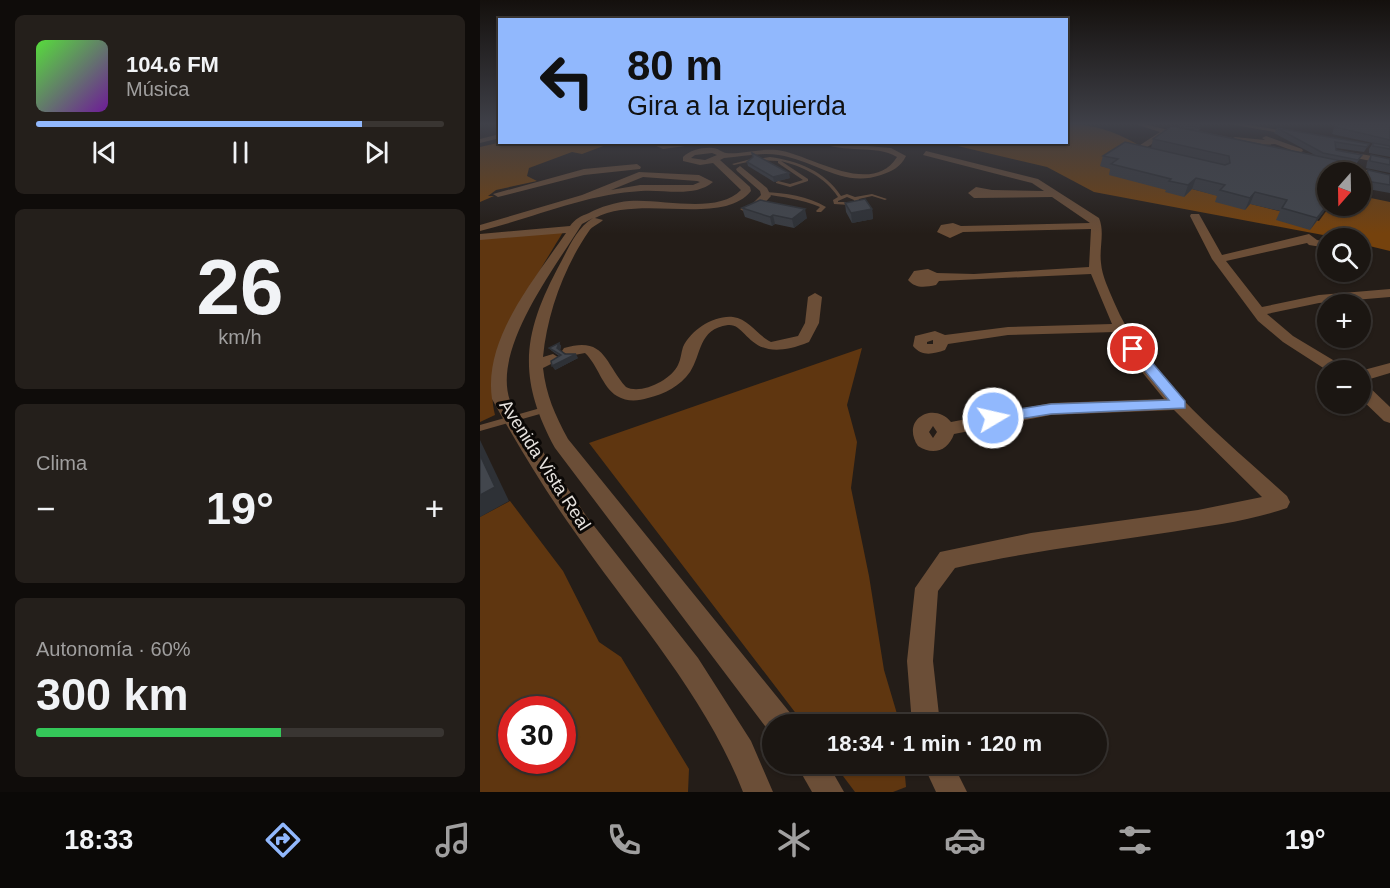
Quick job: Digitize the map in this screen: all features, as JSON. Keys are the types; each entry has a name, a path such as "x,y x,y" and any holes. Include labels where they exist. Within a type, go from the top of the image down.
{"street":[{"path":"585,197 645,161"},
{"path":"693,161 740,161"},
{"path":"809,161 830,173 852,177 867,176 891,168 900,161"},
{"path":"925,714 920,661 927,588 948,560 1006,546 1232,514 1280,502 1180,404 1118,328 1096,270 1095,220 1077,207 1051,194 1035,181 957,161"},
{"path":"498,194 584,172 642,163 707,181 738,180 728,162"},
{"path":"480,228 585,197 640,188 695,188 707,181 728,162"},
{"path":"728,162 765,196"},
{"path":"1371,172 1390,176"},
{"name":"Avenida Vista Real","path":"738,180 746,191 736,200 705,207 619,213 593,222 586,228 546,303 535,366 544,410 561,443 774,714"},
{"path":"989,193 1051,194"},
{"name":"Avenida Vista Real","path":"758,792 741,750 689,668 580,523 511,419 500,399 497,381 507,339 524,306 571,229 588,215 614,207 640,204 709,214 738,211 756,206 765,196"},
{"path":"1195,216 1218,259 1258,312 1288,339 1321,360"},
{"path":"959,229 1096,226"},
{"path":"480,237 571,229"},
{"path":"1218,259 1317,237"},
{"path":"934,277 1096,270"},
{"path":"541,279 558,278"},
{"path":"1258,312 1319,299 1390,293"},
{"path":"572,350 588,349 605,365 616,387 625,395 637,395 670,383 685,369 691,344 723,321 731,320 744,326 768,346 780,346 804,339 812,323 815,297"},
{"path":"524,306 546,303"},
{"path":"942,340 1008,331 1118,328"},
{"path":"535,366 553,359"},
{"path":"1371,374 1390,368"},
{"path":"1371,399 1390,417"},
{"path":"947,429 1051,409 1180,404"},
{"path":"817,774 829,792"},
{"path":"943,774 952,792"}],"lane":[{"path":"728,162 740,161"},
{"path":"782,161 797,164 834,185 840,197 835,200 842,205 856,202 856,198 872,195 885,199"},
{"path":"777,182 790,186 806,180 782,161"},
{"path":"788,167 797,164"},
{"path":"765,196 797,198 823,207 819,211"},
{"path":"480,428 544,410"}],"shaded area":[{"path":"480,161 548,161 529,168 527,176 537,181 496,190 488,196 494,196 480,202"},
{"path":"1021,161 1109,161 1101,166 1319,221 1323,216 1371,216 1371,198 1390,202 1390,251 1371,246 1371,228 1317,228 1317,234 1094,192 1047,167"},
{"path":"563,232 512,320 495,369 492,393 495,415 480,422 480,239"},
{"path":"862,348 847,405 857,442 851,488 869,576 884,670 897,714 796,714 589,443"},
{"path":"510,501 563,571 599,642 621,657 689,769 688,792 480,792 480,517"},
{"path":"842,774 905,774 906,787 893,792 855,792"}],"building":[{"path":"767,161 789,173 773,177 747,162"},
{"path":"1115,161 1207,161 1225,165 1230,161 1346,162 1317,162 1317,218 1282,208 1287,200 1255,192 1250,198 1220,190 1225,185 1196,178 1188,185 1111,164"},
{"path":"1370,161 1390,161 1390,165"},
{"path":"1371,171 1390,175 1390,185 1371,182"},
{"path":"865,199 872,209 851,213 845,203"},
{"path":"760,200 805,209 792,219 773,215 770,217 742,208"},
{"path":"559,343 557,348 565,354 576,354 552,366 551,361 561,355 549,348"},
{"path":"480,455 495,487 480,495"}],"route":[{"path":"993,418 1051,409 1180,404 1133,349"}]}
